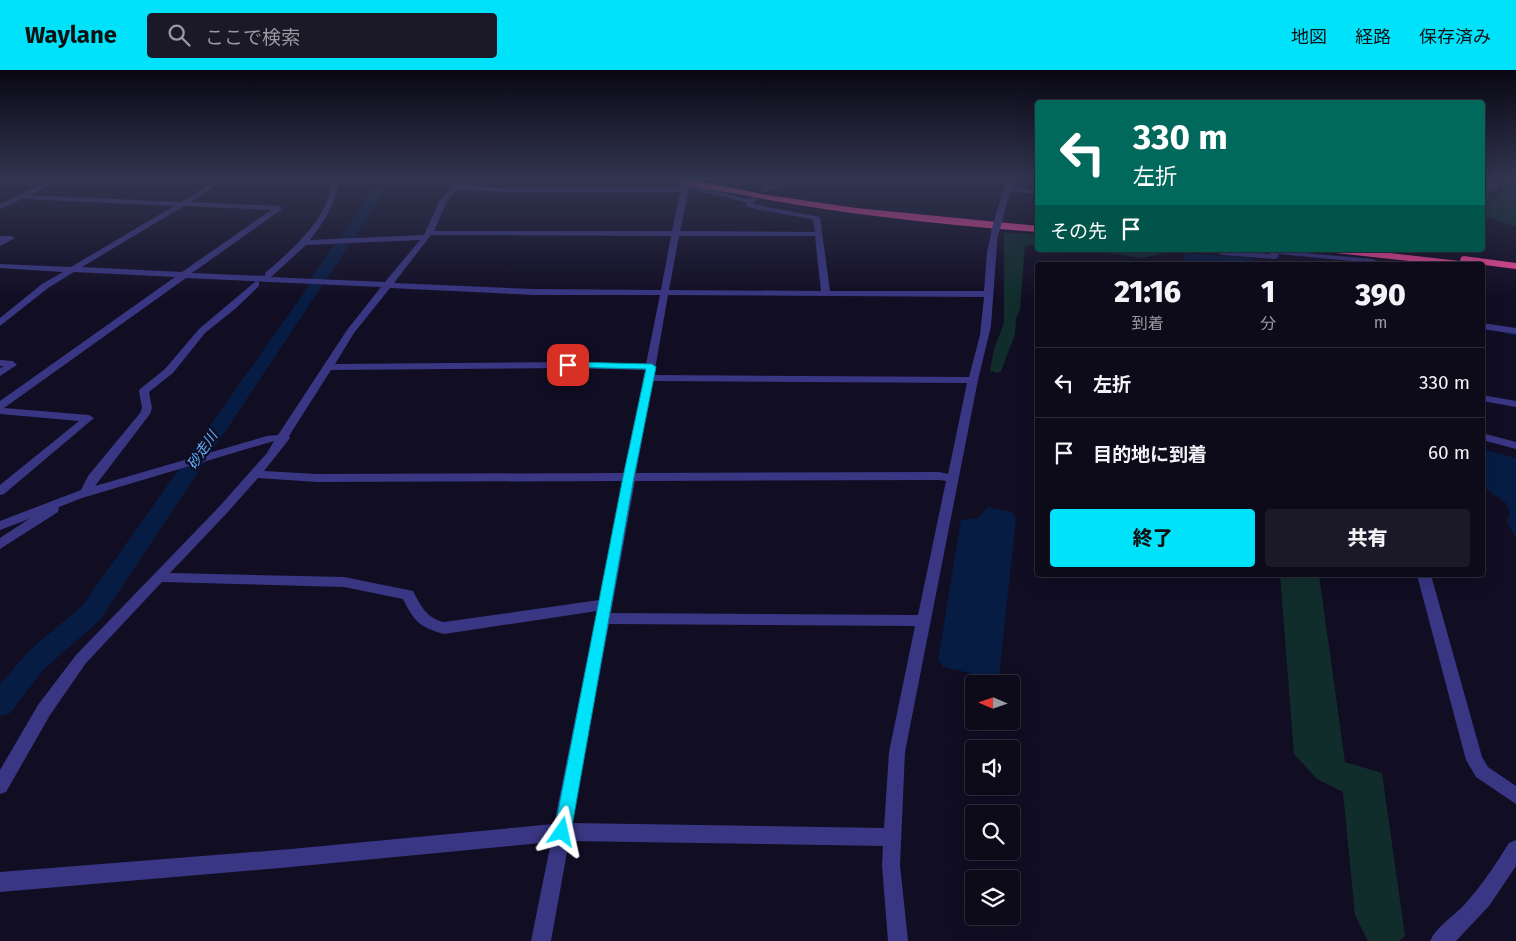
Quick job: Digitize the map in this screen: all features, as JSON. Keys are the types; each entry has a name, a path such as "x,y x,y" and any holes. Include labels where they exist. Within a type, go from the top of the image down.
{"highway":[{"path":"932,220 1035,229"},
{"path":"971,220 1035,225"},
{"path":"1354,252 1446,262"},
{"path":"1450,252 1516,264"},
{"path":"1377,258 1470,262"},
{"path":"1485,263 1516,264"},
{"path":"1485,266 1516,271"}],"street":[{"path":"1,322 40,290 156,220"},
{"path":"0,406 262,220"},
{"path":"268,275 305,243 321,220"},
{"path":"0,786 24,742 62,683 118,618 255,474 284,438 326,367 386,285 426,235 434,220"},
{"path":"541,941 628,477 679,220"},
{"path":"817,220 826,293"},
{"path":"898,941 892,892 892,837 897,752 973,380 985,330 988,308 989,258 998,220"},
{"path":"305,243 426,235 818,234"},
{"path":"0,238 11,238 0,244"},
{"path":"1222,253 1275,256 1273,252"},
{"path":"1288,252 1377,258"},
{"path":"0,266 534,292 987,294"},
{"path":"86,492 92,479 145,414 147,408 144,391 170,371 202,331 232,307 256,284"},
{"path":"1485,326 1516,331"},
{"path":"0,363 12,365 0,374"},
{"path":"326,367 568,365 650,372 973,380"},
{"path":"1485,399 1516,404"},
{"path":"0,411 89,418 0,491"},
{"path":"1485,437 1516,446"},
{"path":"0,526 86,492 178,467 272,438 284,438"},
{"path":"255,474 317,478 939,476 953,479"},
{"path":"0,544 42,518 63,500"},
{"path":"159,576 344,582 405,594 420,618 429,625 444,628 604,611 925,621"},
{"path":"1425,577 1474,760 1482,772 1516,796"},
{"path":"0,882 291,858 562,832 892,837"},
{"path":"1440,941 1454,931 1478,907 1516,849"}],"green space":[{"path":"1494,220 1516,220 1516,227"},
{"path":"1004,233 1035,234 1035,245 1025,246 1020,310 1016,318 1015,334 1001,371 998,373 990,371 994,349 1004,323"},
{"path":"1102,252 1170,252 1142,258"},
{"path":"1280,577 1319,577 1345,762 1382,773 1405,936 1399,941 1368,941 1355,915 1343,792 1317,779 1294,754"}],"water":[{"path":"1184,253 1251,258 1268,262 1183,262"},
{"path":"1485,450 1516,458 1516,538 1507,522 1510,513 1506,503 1485,488"},
{"path":"988,507 1012,512 1016,518 999,675 978,675 943,667 938,660 961,520 978,518"}],"waterway":[{"name":"砂走川","path":"0,705 34,661 91,613 315,287 321,274 359,220"},
{"path":"1507,333 1516,334"}],"route":[{"path":"562,832 628,477 652,367 568,365"}]}
